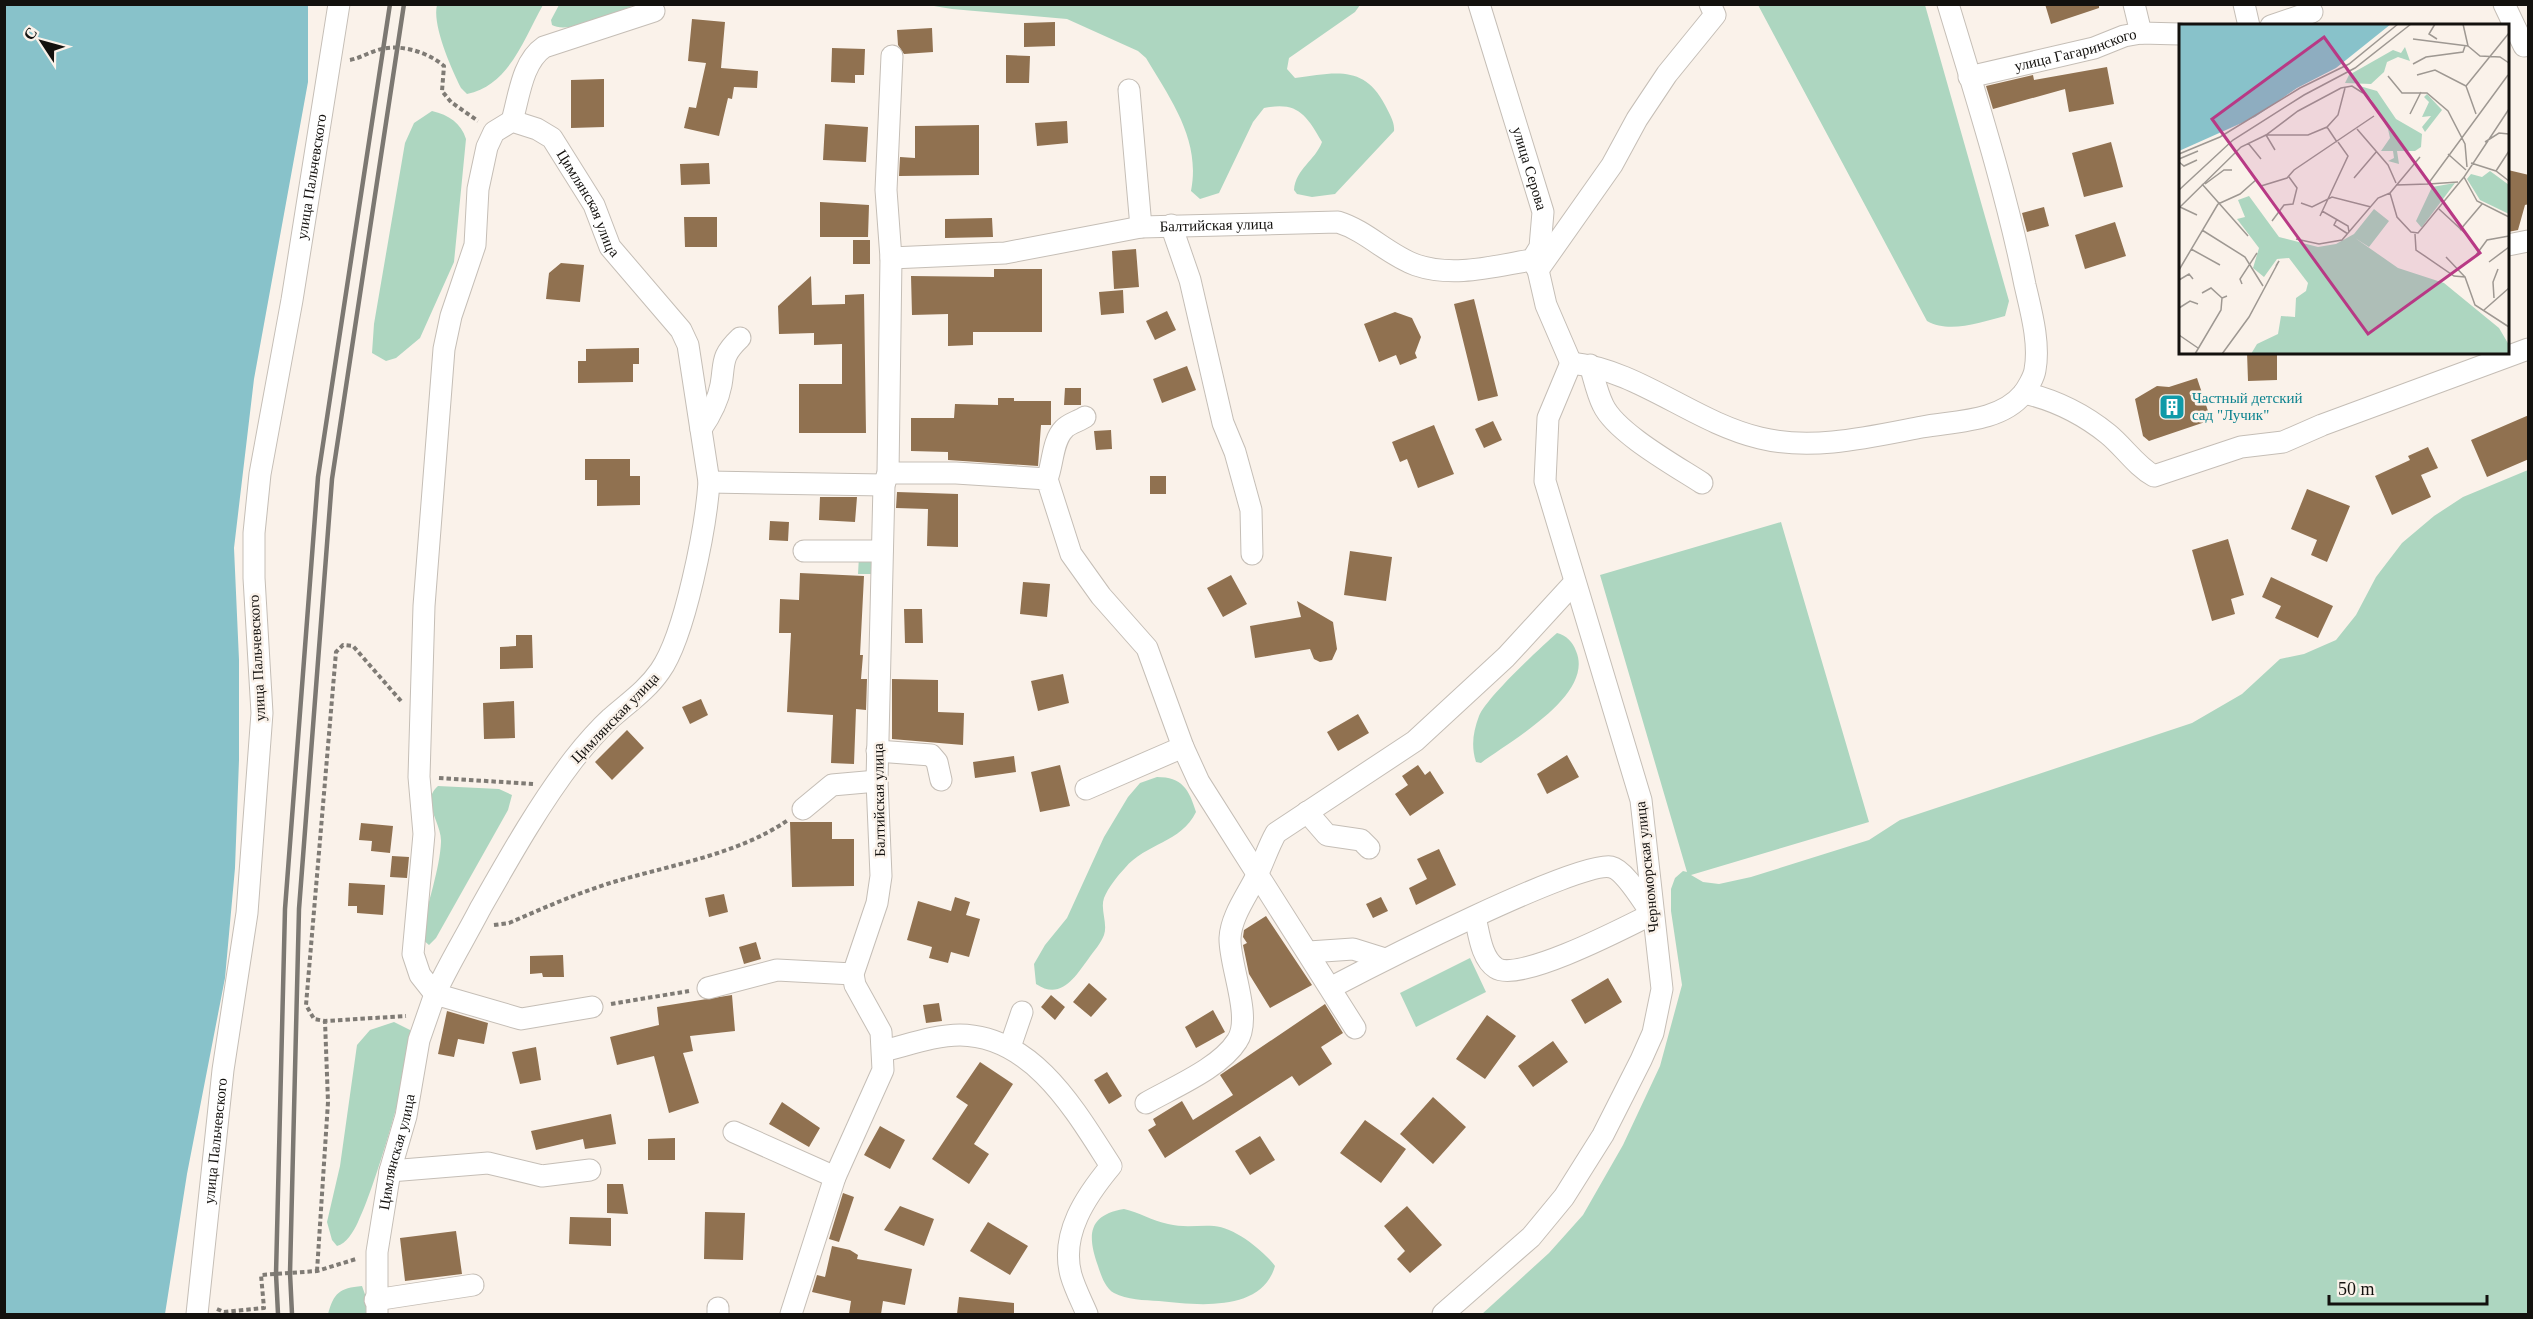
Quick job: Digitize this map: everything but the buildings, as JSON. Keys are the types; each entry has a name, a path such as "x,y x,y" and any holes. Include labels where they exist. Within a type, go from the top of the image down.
{"street":[{"name":"улица Пальчевского","path":"197,1314 223,1070 249,889 262,713 254,578 256,509 332,60 339,4"},
{"name":"улица Серова","path":"1479,4 1543,212 1540,247 1535,265"},
{"path":"1580,364 1608,369 1724,427 1793,444 1865,437 1987,416 2009,408 2024,393 2035,371 2035,331 2012,221 1948,4"},
{"path":"2134,4 2141,33"},
{"path":"2244,4 2249,24"},
{"path":"2504,4 2524,46"},
{"path":"1702,483 1630,435 1611,417 1546,305 1535,265 1612,165 1637,119 1716,8"},
{"path":"592,1007 521,1018 435,994 420,975 413,954 424,834 419,777 424,606 444,349 465,271 475,245 478,189 487,147 494,132 512,121 526,71 535,53 544,47 654,11"},
{"path":"2277,24 2313,12"},
{"name":"улица Гагаринского","path":"1969,77 2094,48 2124,36 2141,33 2179,34"},
{"name":"Балтийская улица","path":"853,974 877,903 882,876 877,781 891,258 886,190 892,56"},
{"path":"1129,90 1141,227"},
{"name":"Цимлянская улица","path":"376,1307 377,1252 390,1171 406,1116 426,1014 517,843 555,786 575,758 602,728 643,692 661,670 672,647 687,598 707,506 709,482 688,345 677,322 610,247 594,205 552,138 537,129 512,121"},
{"name":"Балтийская улица","path":"891,258 1005,252 1141,227 1338,222 1366,234 1415,264 1454,272 1535,265"},
{"path":"1171,225 1190,280 1223,423 1235,452 1251,510 1252,554"},
{"path":"2509,245 2529,241"},
{"path":"701,429 711,414 721,386 721,366 740,338"},
{"path":"2024,393 2052,399 2076,413 2107,434 2145,471 2154,476 2241,447 2283,442 2322,425 2529,349"},
{"name":"Черноморская улица","path":"1443,1314 1531,1237 1564,1197 1603,1135 1653,1033 1662,989 1641,800 1545,481 1548,418 1580,364"},
{"path":"1085,417 1064,428 1059,437 1053,465 1047,479 1071,554 1101,596 1147,648 1183,747 1216,811 1332,987 1355,1028"},
{"path":"709,482 886,479 956,473 1047,479"},
{"path":"804,551 882,551"},
{"path":"1146,1103 1223,1058 1238,1040 1242,1027 1241,991 1230,952 1230,937 1249,887 1258,874 1264,852 1276,833 1424,734 1506,657 1574,583"},
{"path":"1086,789 1183,747"},
{"path":"878,751 932,755 937,762 941,780"},
{"path":"803,809 832,785 877,781"},
{"path":"1307,812 1327,835 1361,840 1369,848"},
{"path":"1332,987 1385,959 1475,917 1585,870 1600,867 1620,871 1652,914 1574,951 1530,967 1506,971 1495,967 1484,953 1475,917"},
{"path":"1309,952 1353,949 1385,959"},
{"path":"708,988 777,970 853,974 855,985 881,1032 883,1070 835,1178 797,1288 791,1314"},
{"path":"1010,1047 1022,1012"},
{"path":"883,1051 959,1035 981,1037 1010,1047 1062,1090 1111,1166 1085,1202 1070,1235 1071,1274 1087,1314"},
{"path":"734,1132 835,1178"},
{"path":"390,1171 488,1163 542,1176 590,1170"},
{"path":"376,1307 473,1285"}],"path":[{"path":"332,60 354,60 383,48 397,48 433,57 444,66 442,91 446,96 494,132"},
{"path":"420,721 353,646 342,645 336,652 306,1005 314,1019 325,1021 426,1014"},
{"path":"419,777 555,786"},
{"path":"473,922 491,925 509,923 583,892 739,846 771,832 803,809"},
{"path":"592,1007 708,988"},
{"path":"317,1271 328,1102 325,1021"},
{"path":"234,1310 264,1308 261,1275 317,1271 377,1252"}],"green space":[{"path":"437,4 543,5 505,71 482,89 467,94 461,88 443,46 437,24"},
{"path":"559,5 635,5 581,25 560,27 552,25 551,20"},
{"path":"928,5 1360,5 1355,12 1289,58 1287,69 1295,78 1323,74 1347,74 1358,77 1377,92 1393,121 1394,131 1335,194 1312,197 1297,194 1294,190 1295,182 1322,142 1311,124 1293,108 1275,106 1264,108 1253,122 1219,193 1200,199 1191,191 1192,155 1182,121 1146,58 1138,51 1067,19"},
{"path":"1758,5 1925,5 2009,301 2005,316 1955,327 1945,327 1927,321"},
{"path":"432,111 454,120 466,139 454,262 420,338 396,358 386,361 372,353 374,324 405,143 414,123"},
{"path":"2528,470 2528,1314 1482,1314 1549,1253 1583,1215 1623,1145 1660,1066 1682,985 1671,911 1671,889 1675,878 1683,871 1687,872 1600,575 1781,522 1869,822 1691,875 1703,882 1719,884 1751,877 1869,840 1900,820 2192,723 2242,694 2280,659 2304,654 2336,640 2356,615 2376,577 2402,543 2434,516 2463,497"},
{"path":"859,556 875,557 875,574 858,574"},
{"path":"1557,633 1569,639 1576,651 1579,668 1573,684 1562,700 1529,729 1481,763 1476,762 1473,745 1474,733 1484,708 1515,673"},
{"path":"1157,777 1173,779 1183,786 1196,812 1182,830 1133,860 1113,882 1103,903 1104,935 1073,979 1053,990 1036,984 1034,964 1045,945 1067,918 1104,837 1128,797 1140,783"},
{"path":"438,786 499,789 512,795 508,810 436,938 429,945 422,939 421,933 440,852 440,835 431,805 433,792"},
{"path":"1470,958 1486,992 1416,1027 1400,993"},
{"path":"394,1022 410,1030 410,1045 400,1095 365,1207 347,1240 337,1246 332,1240 327,1222 340,1166 357,1045 370,1030"},
{"path":"1124,1209 1168,1224 1222,1227 1256,1247 1275,1266 1268,1281 1257,1292 1226,1303 1191,1304 1124,1297 1111,1291 1104,1281 1094,1255 1092,1236 1097,1221 1112,1212"},
{"path":"362,1286 367,1300 367,1314 328,1314 335,1296 348,1288"}],"water":[{"path":"5,4 308,5 308,82 254,379 234,548 239,660 239,760 235,868 225,978 187,1174 165,1314 5,1314"}],"railway":[{"path":"278,1314 276,1274 285,909 318,477 390,4"},
{"path":"292,1314 290,1273 299,909 332,479 404,4"}],"place":[{"name":"Частный детский сад \"Лучик\"","path":"2172,407"}]}
